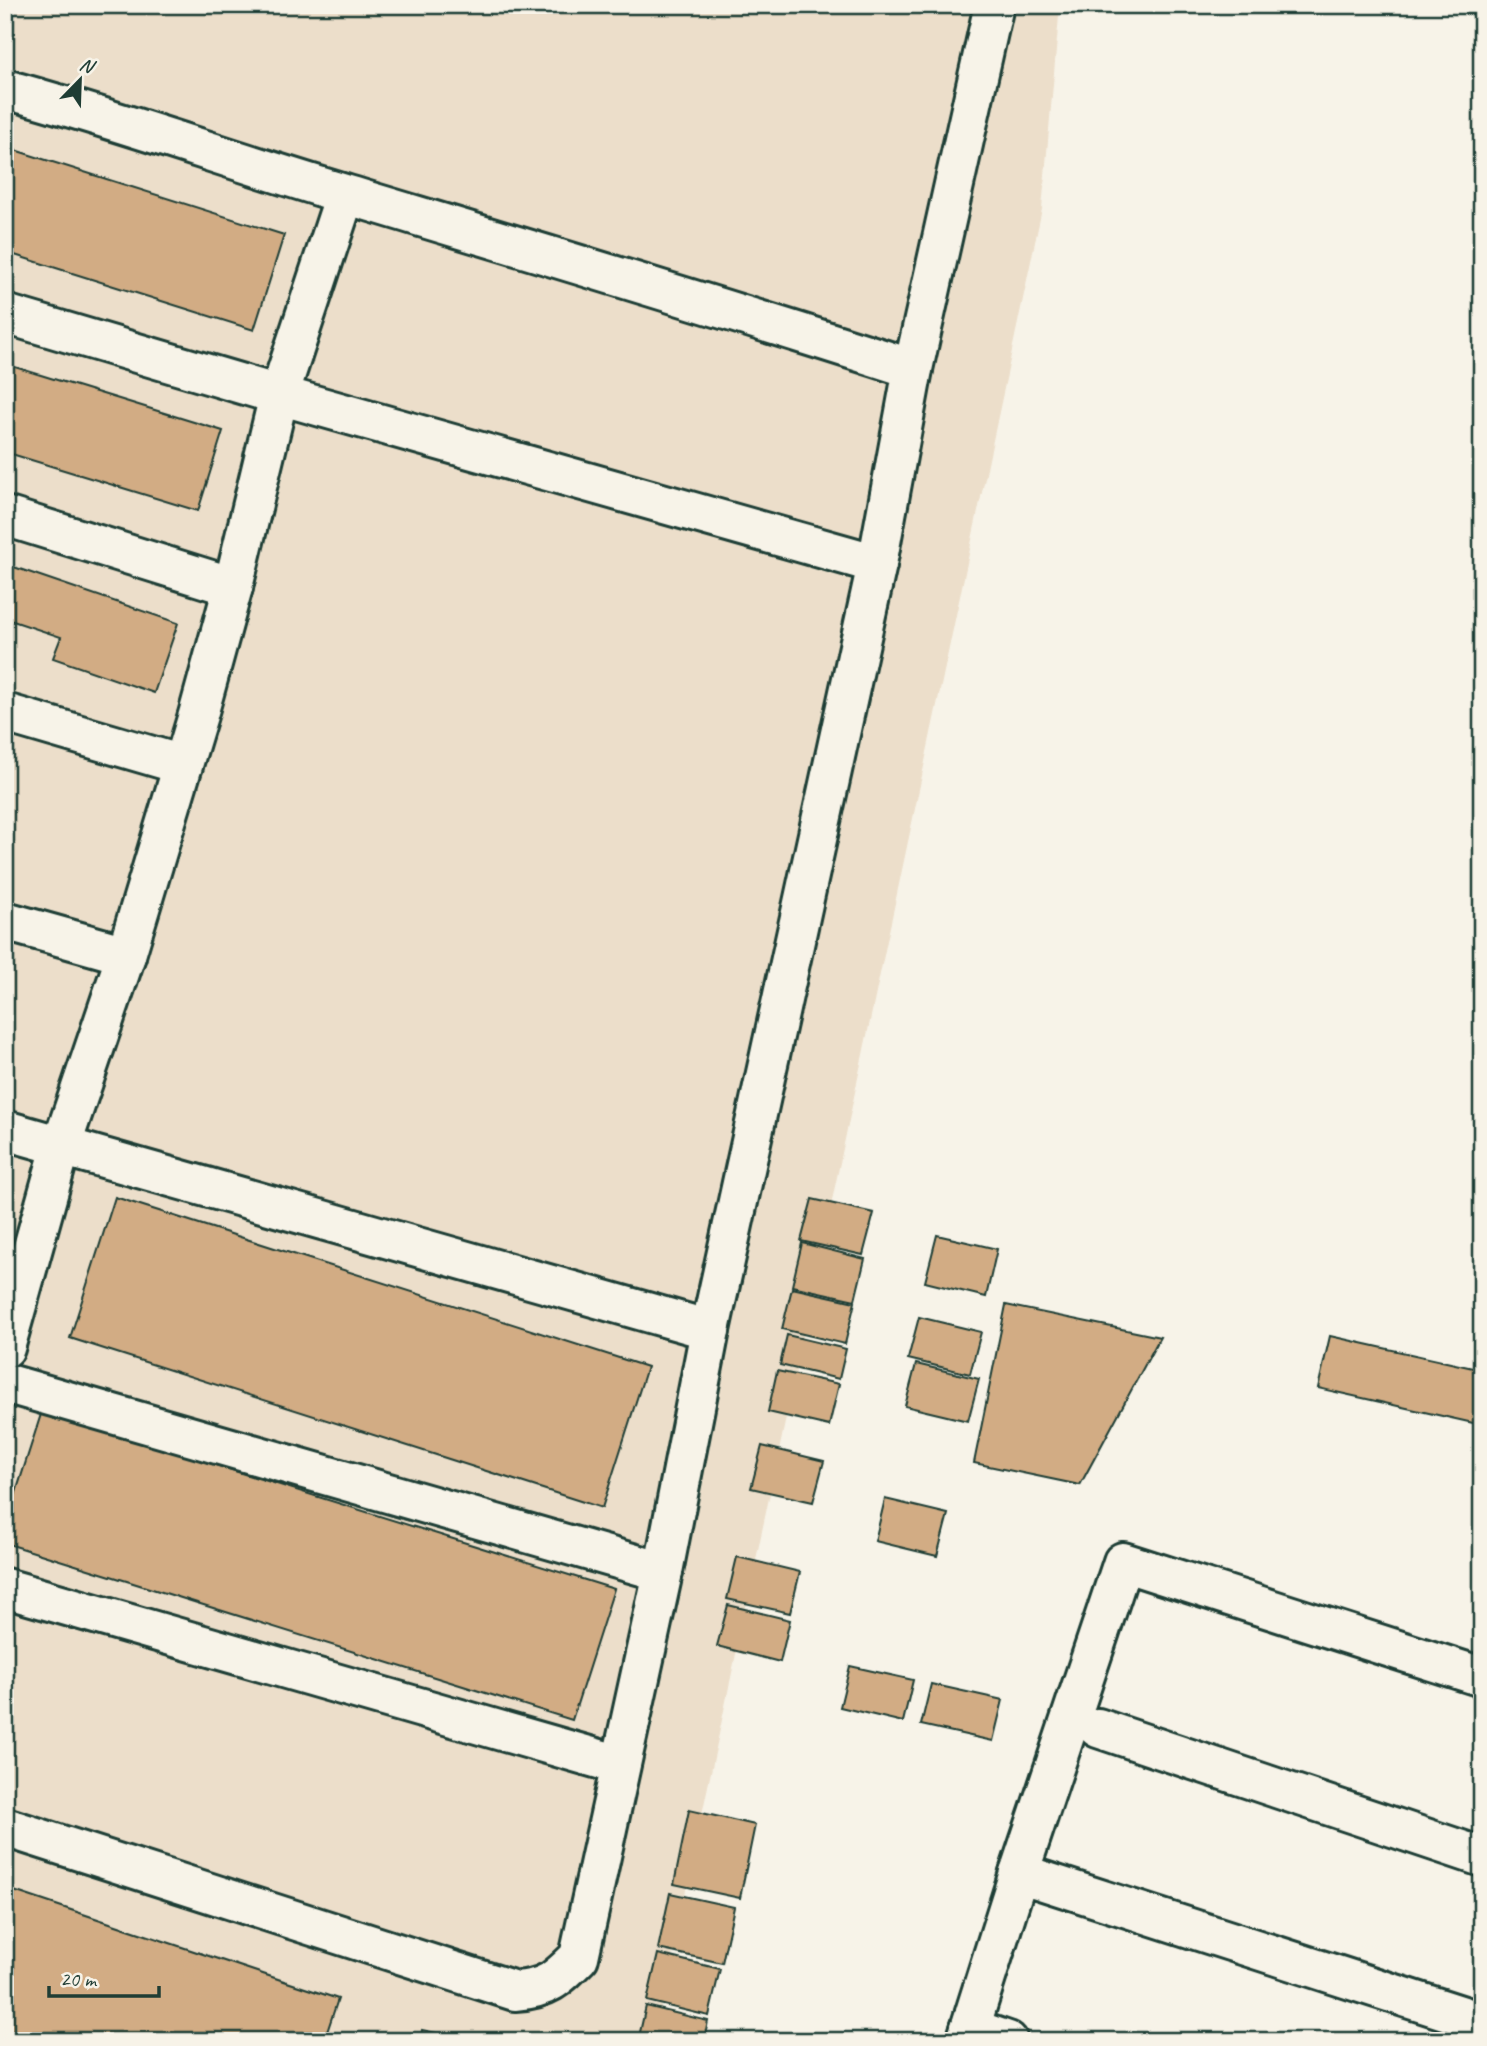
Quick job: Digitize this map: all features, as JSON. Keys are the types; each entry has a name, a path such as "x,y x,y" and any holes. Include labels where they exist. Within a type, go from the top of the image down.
{"street":[{"path":"5,1827 516,1991 539,1989 560,1975 579,1957 663,1572 710,1330 877,564 913,369 994,5"},
{"path":"5,89 88,111 345,195 660,288 913,369"},
{"path":"5,1348 61,1147 125,956 183,765 233,587 279,396 345,195"},
{"path":"5,314 279,396 877,564"},
{"path":"5,516 233,587"},
{"path":"5,713 183,765"},
{"path":"5,921 125,956"},
{"path":"5,1130 710,1330"},
{"path":"5,1383 663,1572"},
{"path":"1008,2041 968,2034 1123,1562 1482,1677"},
{"path":"5,1588 621,1765"},
{"path":"1098,1728 1482,1857"},
{"path":"1019,1873 1482,2022"}],"shaded area":[{"path":"5,5 1060,5 1042,209 654,2041 5,2041"}],"building":[{"path":"5,147 284,235 254,330 5,252"},
{"path":"5,364 223,431 198,511 5,452"},
{"path":"5,564 178,623 154,693 53,658 61,637 10,620 5,634"},
{"path":"115,1197 647,1367 602,1508 70,1338"},
{"path":"812,1199 874,1213 863,1255 801,1241"},
{"path":"937,1235 997,1249 986,1297 925,1282"},
{"path":"802,1243 865,1259 855,1300 792,1286"},
{"path":"792,1288 855,1302 845,1344 782,1329"},
{"path":"1006,1305 1160,1337 1080,1485 974,1463"},
{"path":"919,1317 981,1332 970,1374 908,1359"},
{"path":"787,1335 846,1349 839,1379 780,1365"},
{"path":"1330,1336 1482,1370 1482,1425 1318,1388"},
{"path":"916,1364 979,1379 968,1421 905,1406"},
{"path":"777,1371 839,1384 829,1426 768,1412"},
{"path":"42,1411 614,1589 572,1720 5,1543 5,1527"},
{"path":"762,1446 824,1461 813,1502 751,1488"},
{"path":"885,1499 948,1514 937,1556 875,1541"},
{"path":"737,1557 800,1572 790,1613 727,1599"},
{"path":"728,1605 790,1620 780,1662 717,1646"},
{"path":"850,1666 913,1680 903,1722 840,1707"},
{"path":"931,1684 1003,1700 993,1741 921,1725"},
{"path":"689,1810 755,1825 740,1898 674,1884"},
{"path":"5,1888 338,1999 324,2041 5,2041"},
{"path":"670,1893 734,1907 722,1963 658,1949"},
{"path":"658,1954 720,1969 709,2016 647,2001"},
{"path":"646,2006 708,2021 704,2041 638,2041"},
{"path":"422,2030 474,2041 420,2041"}]}
